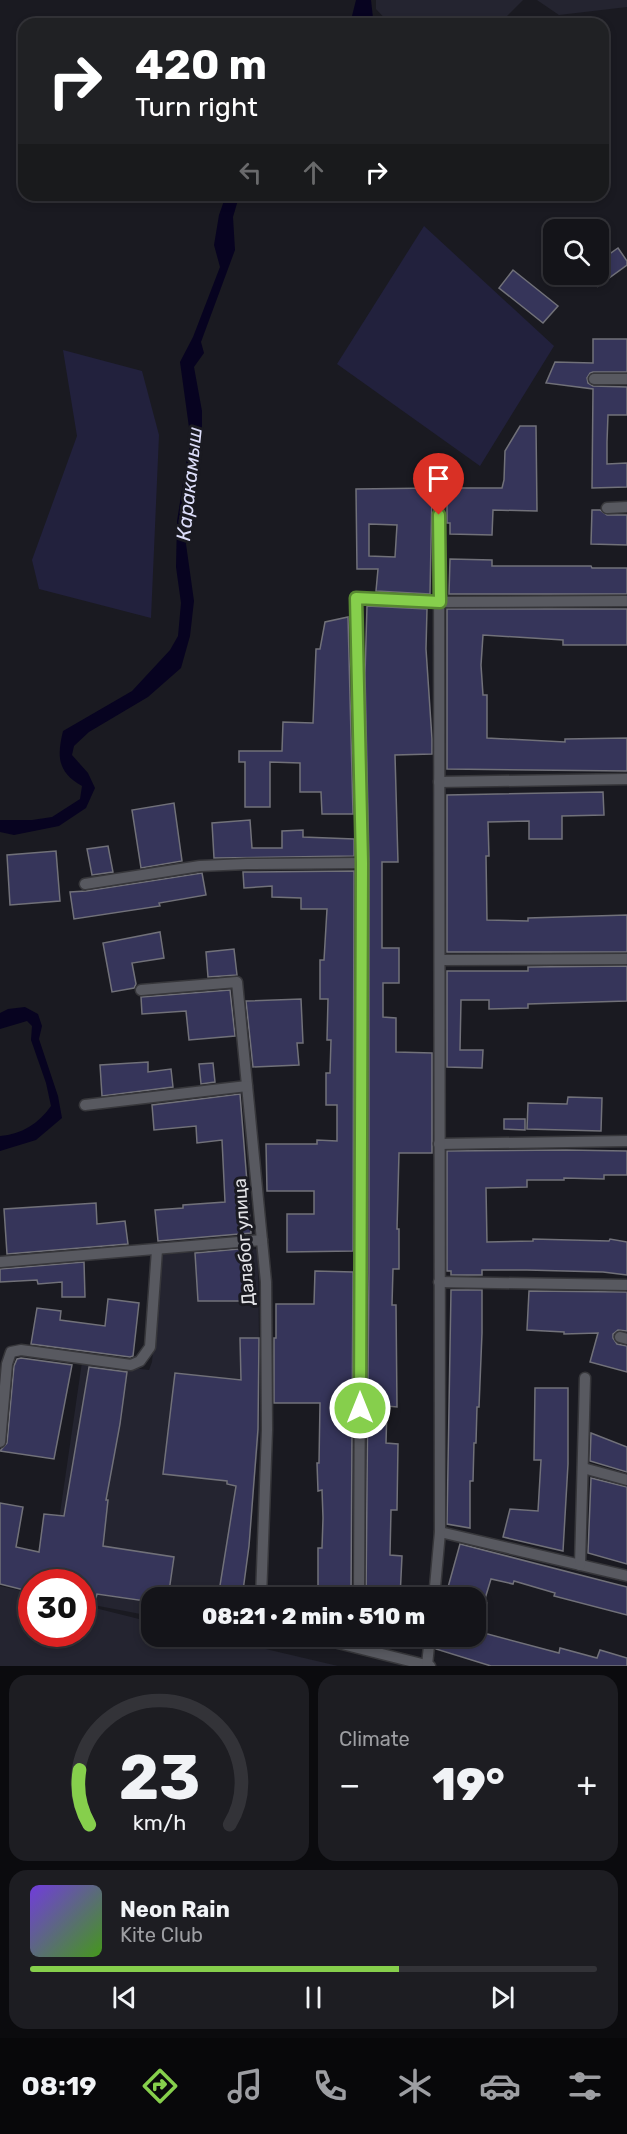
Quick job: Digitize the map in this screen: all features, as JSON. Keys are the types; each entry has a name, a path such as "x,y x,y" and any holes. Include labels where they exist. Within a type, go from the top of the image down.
{"street":[{"path":"594,379 627,379"},
{"path":"435,1587 440,1532 439,493"},
{"path":"607,508 627,507"},
{"path":"359,1587 362,863 356,598 440,602 627,601"},
{"path":"439,782 627,779"},
{"path":"85,884 200,866 362,863"},
{"path":"440,960 627,958"},
{"name":"Далабог улица","path":"141,990 237,982 266,1282 267,1430 261,1587"},
{"path":"85,1105 247,1086"},
{"path":"439,1144 627,1141"},
{"path":"0,1262 262,1240"},
{"path":"0,1442 7,1364 11,1352 21,1350 131,1365 140,1361 150,1347 157,1250"},
{"path":"439,1281 627,1285"},
{"path":"580,1565 585,1378"},
{"path":"583,1468 627,1480"},
{"path":"440,1532 627,1576"},
{"path":"373,1647 428,1666 429,1647"}],"shaded area":[{"path":"376,0 523,0 505,18 384,18 376,9"},
{"path":"537,0 627,0 627,7 559,15"},
{"path":"424,226 554,346 480,466 337,364"},
{"path":"63,350 142,371 159,435 151,618 39,589 32,560 77,436"},
{"path":"258,1249 260,1432 242,1587 141,1587 141,1614 96,1605 96,1569 52,1569 82,1362 149,1370 152,1362 161,1254"},
{"path":"0,1586 18,1590 18,1647 96,1647 96,1608 141,1620 141,1647 257,1647 338,1666 0,1666"}],"water":[{"path":"356,0 371,0 373,18 352,18"},
{"name":"Каракамыш","path":"224,201 238,201 233,217 235,250 201,342 204,353 194,367 202,411 202,451 186,544 194,601 190,636 181,668 148,697 89,732 74,746 72,755 88,773 95,788 86,808 59,826 14,835 0,832 0,820 32,820 52,817 80,799 82,786 68,775 61,763 60,748 63,731 132,691 170,650 178,636 181,603 176,567 177,521 191,442 180,362 193,337 220,267 214,245"},
{"path":"25,1007 38,1014 42,1026 39,1039 58,1096 62,1118 36,1140 0,1151 0,1136 29,1127 51,1106 46,1083 31,1040 32,1026 27,1021 0,1029 0,1013 8,1009"}],"building":[{"path":"618,248 627,261 627,265 609,278 609,254"},
{"path":"513,270 558,306 543,323 499,288"},
{"path":"593,339 627,339 627,372 593,372 587,378 588,383 593,386 627,387 627,415 608,415 607,464 627,463 627,487 592,488 593,389 546,383 555,362 593,363"},
{"path":"520,426 536,426 537,511 493,510 492,535 450,534 450,523 447,523 447,493 444,488 502,488 505,451"},
{"path":"434,488 432,493 430,594 376,591 378,569 357,569 356,489","holes":["369,524 397,525 395,557 369,556"]},
{"path":"592,510 600,510 607,515 627,515 627,545 591,544"},
{"path":"450,559 492,560 492,566 627,568 627,594 449,594"},
{"path":"367,606 427,609 426,649 432,754 395,755 398,862 382,862 382,948 399,948 399,983 383,983 383,1017 396,1018 396,1052 432,1053 432,1153 399,1153 397,1229 399,1229 399,1269 393,1269 392,1305 396,1305 397,1407 387,1406 386,1443 398,1444 397,1510 391,1510 390,1555 402,1556 401,1587 366,1587 369,863 365,674"},
{"path":"447,609 627,609 627,645 563,645 563,640 483,635 481,665 483,695 487,695 487,738 565,742 565,739 627,738 627,771 447,769"},
{"path":"348,617 353,814 322,814 321,792 300,792 300,763 270,762 270,807 245,807 245,762 239,762 239,751 282,751 283,722 313,723 316,649 320,649 325,622"},
{"path":"603,792 604,815 562,816 562,839 529,839 529,821 488,822 487,920 528,921 528,918 627,915 627,952 447,952 447,795"},
{"path":"174,803 182,861 141,868 132,810"},
{"path":"250,820 252,848 282,848 282,831 303,830 303,837 354,839 354,856 214,858 212,823"},
{"path":"108,846 113,872 92,875 87,849"},
{"path":"56,851 60,901 10,905 7,855"},
{"path":"354,871 353,1251 287,1252 287,1214 314,1214 314,1191 267,1191 266,1144 317,1144 317,1140 337,1141 337,1105 326,1105 326,1073 330,1073 331,1040 327,1040 328,999 320,999 320,960 324,960 327,909 301,909 301,898 272,897 272,886 244,888 243,872"},
{"path":"202,873 206,895 159,903 160,906 74,919 70,892"},
{"path":"160,932 164,958 132,963 136,984 134,988 112,992 103,943"},
{"path":"234,949 237,975 208,977 206,952"},
{"path":"627,966 627,1001 528,1004 528,1008 489,1009 489,1000 461,1000 460,1050 483,1050 482,1068 447,1067 447,971 528,971 528,967"},
{"path":"230,990 235,1036 189,1040 186,1011 142,1014 141,997"},
{"path":"301,999 303,1043 297,1043 299,1065 253,1067 246,1001"},
{"path":"148,1062 148,1072 171,1069 173,1087 102,1096 100,1065"},
{"path":"213,1063 215,1082 201,1084 199,1064"},
{"path":"240,1094 251,1233 158,1241 155,1210 225,1202 222,1140 197,1143 196,1126 154,1130 152,1105"},
{"path":"568,1097 602,1098 601,1131 527,1129 528,1103 567,1104"},
{"path":"504,1119 525,1119 525,1130 504,1129"},
{"path":"447,1151 627,1151 627,1175 604,1175 604,1179 527,1180 527,1187 486,1188 487,1242 533,1241 533,1239 609,1241 610,1239 627,1242 627,1275 603,1272 482,1270 482,1275 451,1275 451,1271 447,1271"},
{"path":"96,1203 97,1224 125,1221 128,1244 7,1254 4,1209"},
{"path":"250,1248 250,1301 198,1301 195,1253"},
{"path":"84,1262 85,1297 62,1297 62,1282 38,1284 37,1280 0,1282 0,1269"},
{"path":"315,1271 353,1272 351,1587 318,1586 318,1548 322,1548 323,1518 322,1490 318,1491 317,1463 319,1463 320,1403 274,1403 276,1304 314,1304"},
{"path":"451,1290 482,1290 479,1407 477,1407 476,1443 474,1443 473,1481 470,1481 470,1528 447,1524"},
{"path":"529,1291 627,1292 627,1331 618,1330 613,1334 613,1338 617,1344 627,1346 627,1372 590,1362 598,1333 564,1334 564,1332 527,1330"},
{"path":"108,1299 139,1303 133,1356 31,1344 37,1308 61,1311 60,1320 105,1326"},
{"path":"240,1338 259,1338 258,1429 243,1587 220,1587 236,1486 227,1484 227,1481 163,1474 175,1373 241,1380"},
{"path":"17,1359 72,1365 54,1459 0,1451 7,1443 14,1366"},
{"path":"89,1367 127,1372 106,1500 108,1500 103,1546 174,1557 170,1587 141,1587 141,1600 97,1594 96,1598 96,1569 18,1569 18,1588 0,1584 0,1503 23,1507 16,1547 39,1552 44,1514 64,1516"},
{"path":"535,1388 568,1388 568,1464 563,1551 503,1537 510,1509 538,1511 541,1460 534,1460"},
{"path":"591,1433 627,1447 627,1472 590,1461"},
{"path":"591,1478 627,1487 627,1564 588,1553"},
{"path":"460,1544 627,1587 627,1615 554,1596 555,1593 514,1581 513,1584 491,1579 486,1595 486,1587 448,1587"},
{"path":"486,1634 559,1653 560,1648 597,1658 600,1650 627,1658 627,1666 491,1666 436,1649 436,1647 486,1647"}],"route":[{"path":"360,1408 362,863 356,598 440,602 439,515"}]}
